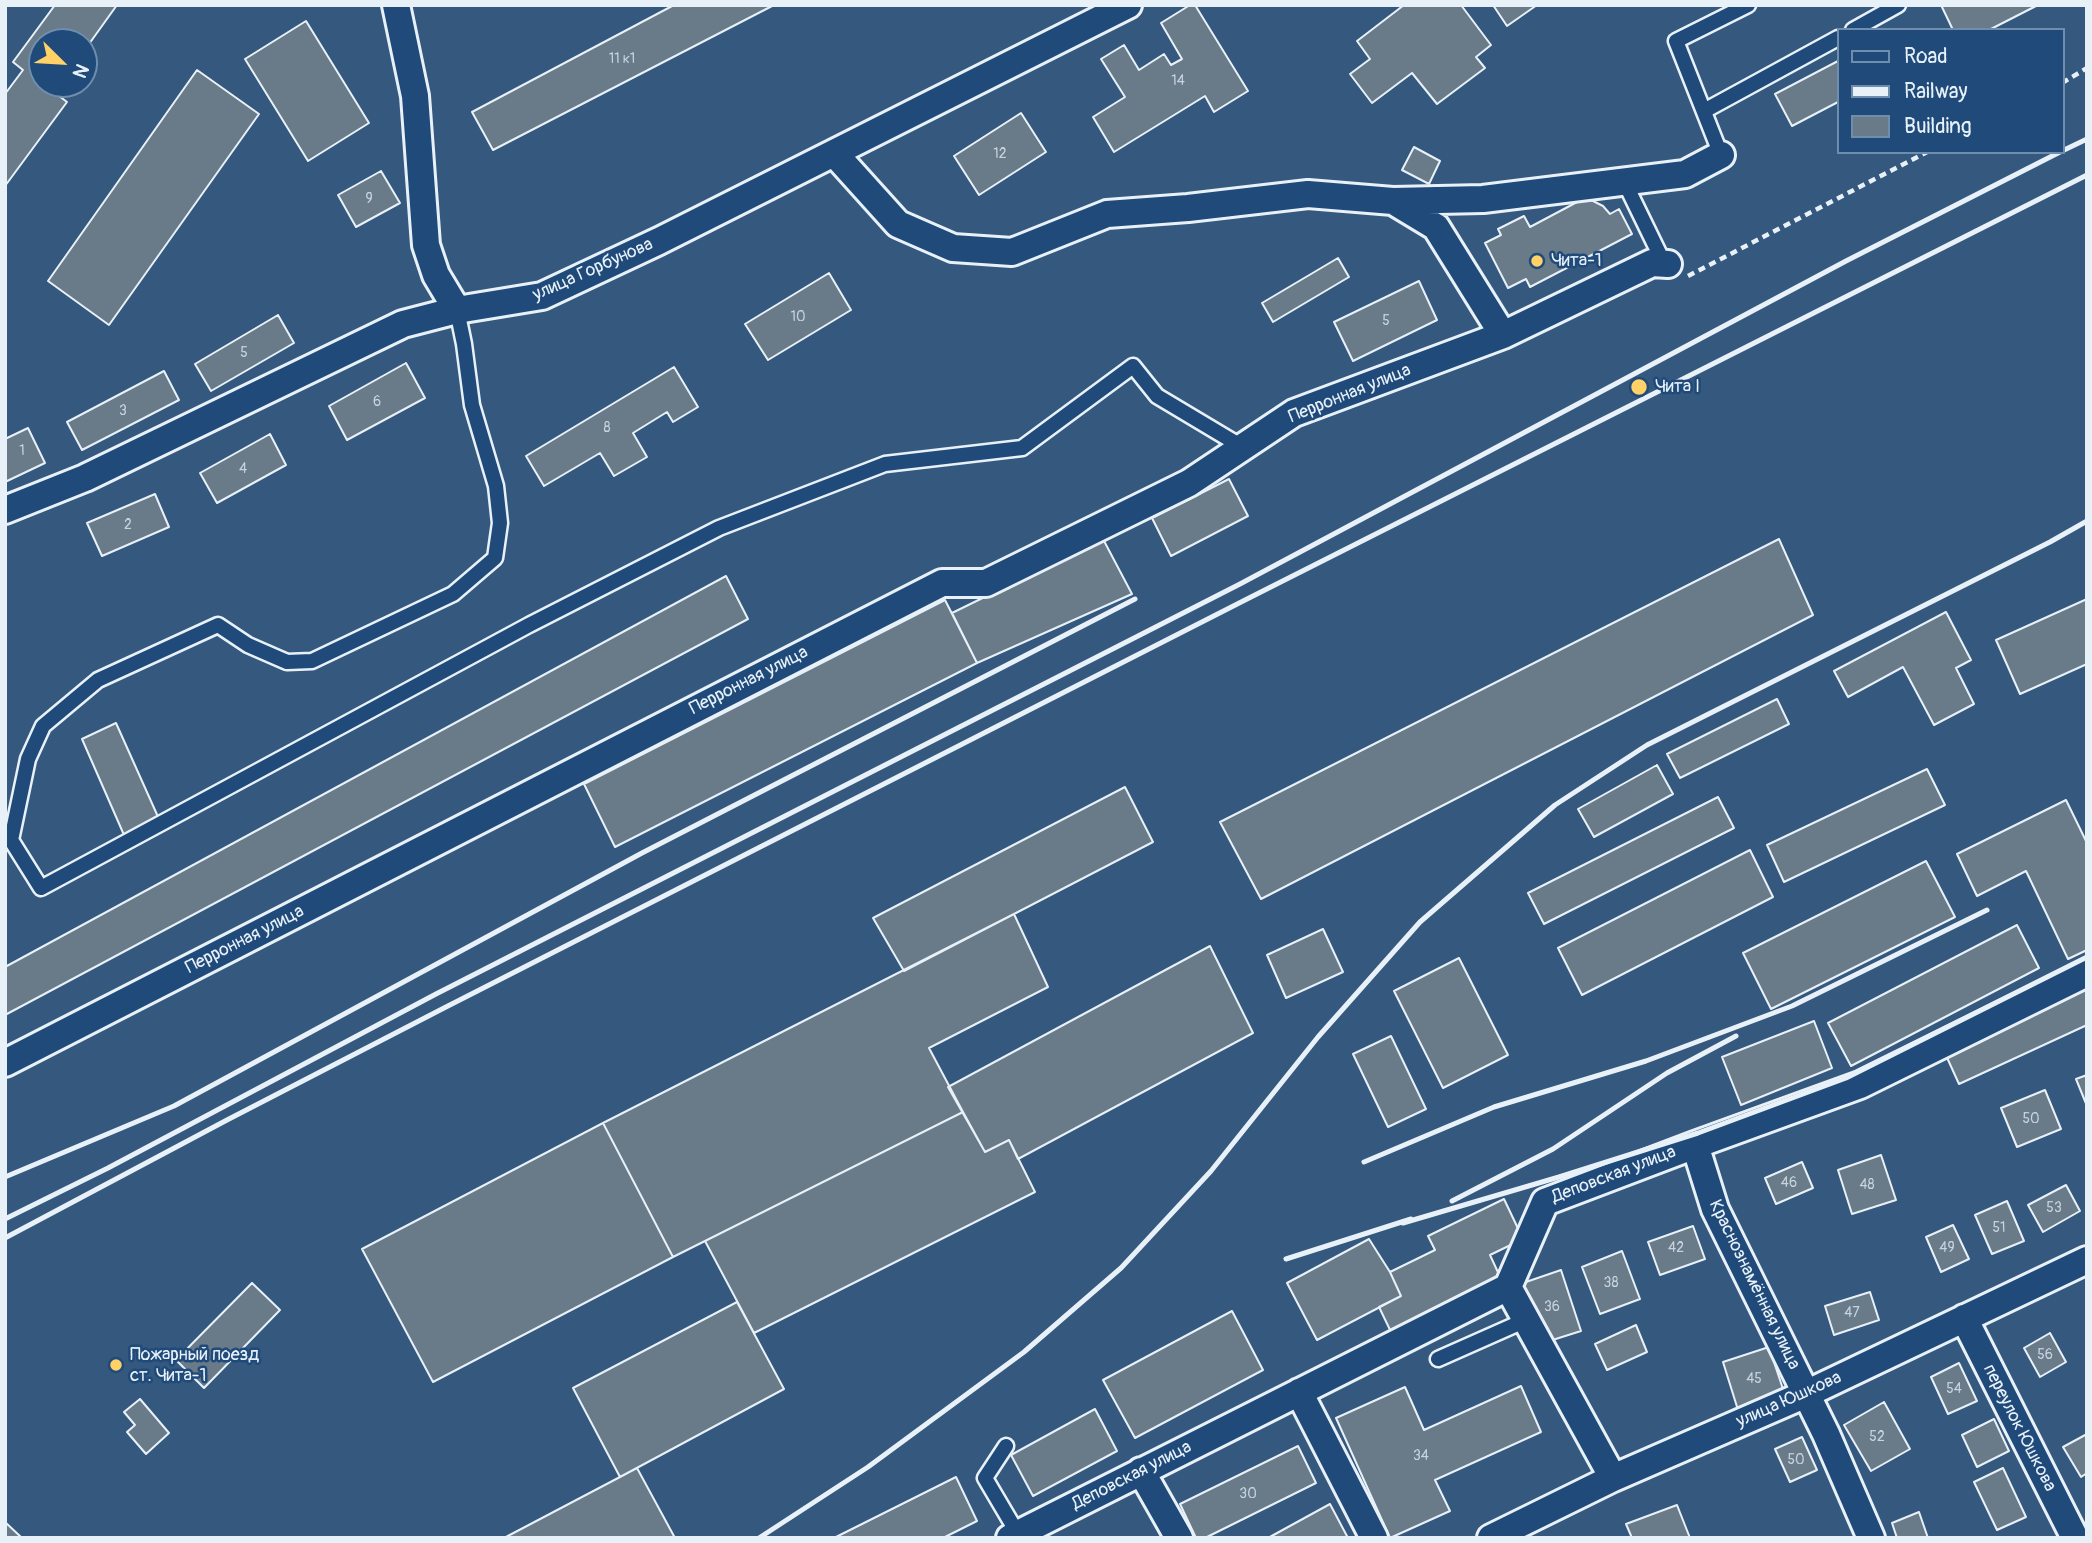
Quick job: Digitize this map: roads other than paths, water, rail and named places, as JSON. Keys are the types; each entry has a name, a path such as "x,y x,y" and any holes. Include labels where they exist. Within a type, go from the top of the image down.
{"street":[{"path":"396,5 415,96 426,245 436,275 457,310"},
{"name":"улица Горбунова","path":"5,510 85,478 402,324 457,310 542,296 659,241 1128,5"},
{"path":"834,153 898,224 953,248 1012,252 1107,214 1308,194 1393,201 1483,199 1685,174 1721,155"},
{"path":"1393,201 1436,227 1503,335"},
{"name":"Перронная улица","path":"5,1063 942,583 986,583 1189,483 1294,413 1503,335 1660,264"},
{"name":"Деповская улица","path":"1014,1536 1508,1287 1545,1202 1860,1085 2087,973"},
{"name":"Краснознамённая улица","path":"1695,1145 1715,1209 1806,1394 1871,1538"},
{"name":"улица Юшкова","path":"1491,1538 1613,1479 1806,1394 2087,1260"},
{"path":"1508,1287 1613,1479"},
{"name":"переулок Юшкова","path":"1964,1318 2075,1538"},
{"path":"1299,1392 1374,1538"},
{"path":"1141,1471 1179,1538"}],"lane":[{"path":"1721,155 1676,41 1748,5"},
{"path":"1857,28 1898,5"},
{"path":"1704,111 1836,39"},
{"path":"1624,181 1659,253 1660,264"},
{"path":"457,310 472,405 496,486 500,523 495,558 453,594 312,661 287,662 248,645 218,625 98,680 43,726 28,759 12,839 41,888 528,625 719,528 886,464 1022,447 1133,366 1157,396 1244,447"},
{"path":"1438,1359 1526,1320"},
{"path":"1006,1446 985,1478 1014,1536"}],"railway":[{"path":"2064,150 2087,139"},
{"path":"5,1219 108,1168 436,994 1240,584 1846,261 2056,154"},
{"path":"5,1238 444,1008 2087,175"},
{"path":"759,1538 868,1467 1024,1352 1121,1268 1211,1171 1318,1037 1420,922 1555,805 1647,745 2087,521"},
{"path":"5,1177 174,1106 642,853 1135,599"},
{"path":"1364,1162 1494,1107 1646,1061 1792,1006 1987,910"},
{"path":"1403,1223 1698,1133 1846,1078 2087,957"},
{"path":"1452,1201 1553,1149 1667,1073 1736,1036"},
{"path":"1286,1259 1411,1219"}],"place":[{"name":"Чита-1","path":"1537,261"},
{"name":"Чита I","path":"1639,387"},
{"name":"Пожарный поезд ст. Чита-1","path":"116,1365"}]}
